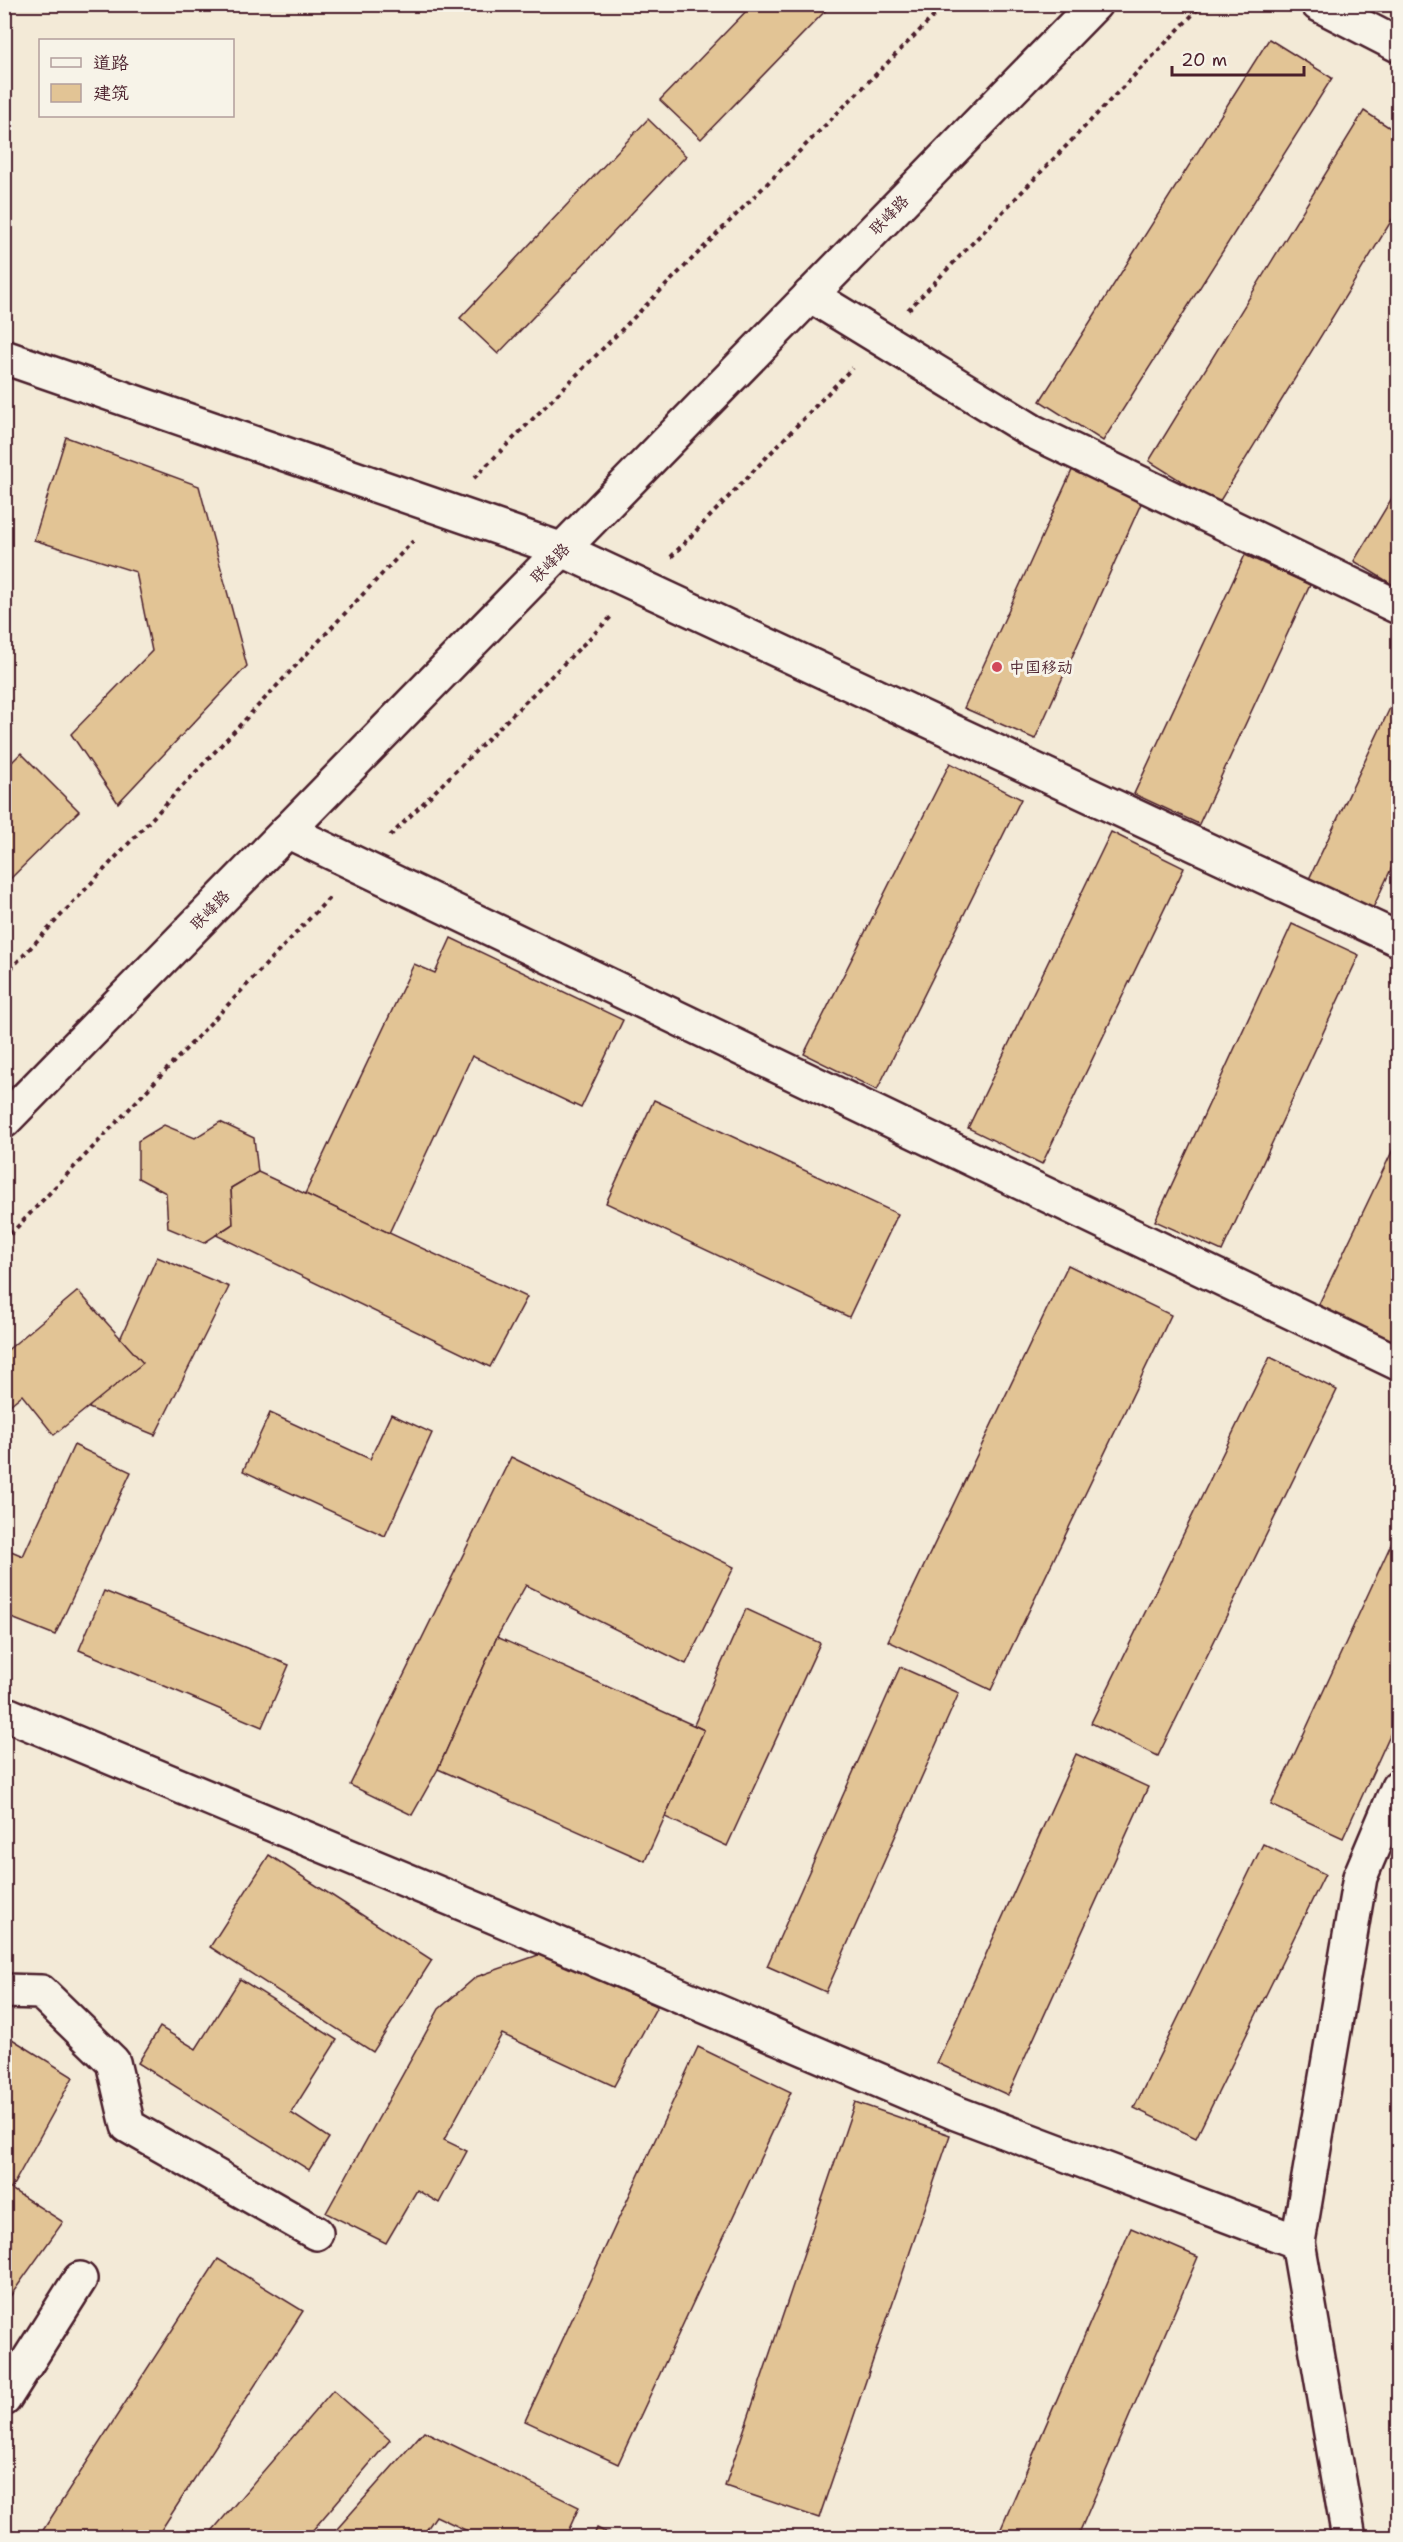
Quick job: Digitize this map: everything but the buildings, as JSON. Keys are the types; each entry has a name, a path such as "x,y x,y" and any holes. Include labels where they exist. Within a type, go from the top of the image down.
{"street":[{"path":"1318,4 1398,45"},
{"name":"联峰路","path":"4,1121 563,550 1089,7"},
{"path":"810,295 1032,431 1398,607"},
{"path":"4,357 563,550 1398,939"},
{"path":"287,831 1398,1363"},
{"path":"4,1713 957,2113 1298,2242"},
{"path":"1349,2538 1298,2242 1360,1877 1398,1787"},
{"path":"4,1991 41,1992 113,2062 128,2126 316,2233"},
{"path":"4,2399 80,2279"}],"path":[{"path":"4,1241 359,866 642,586 1203,4"}],"place":[{"name":"中国移动","path":"997,667"}]}
